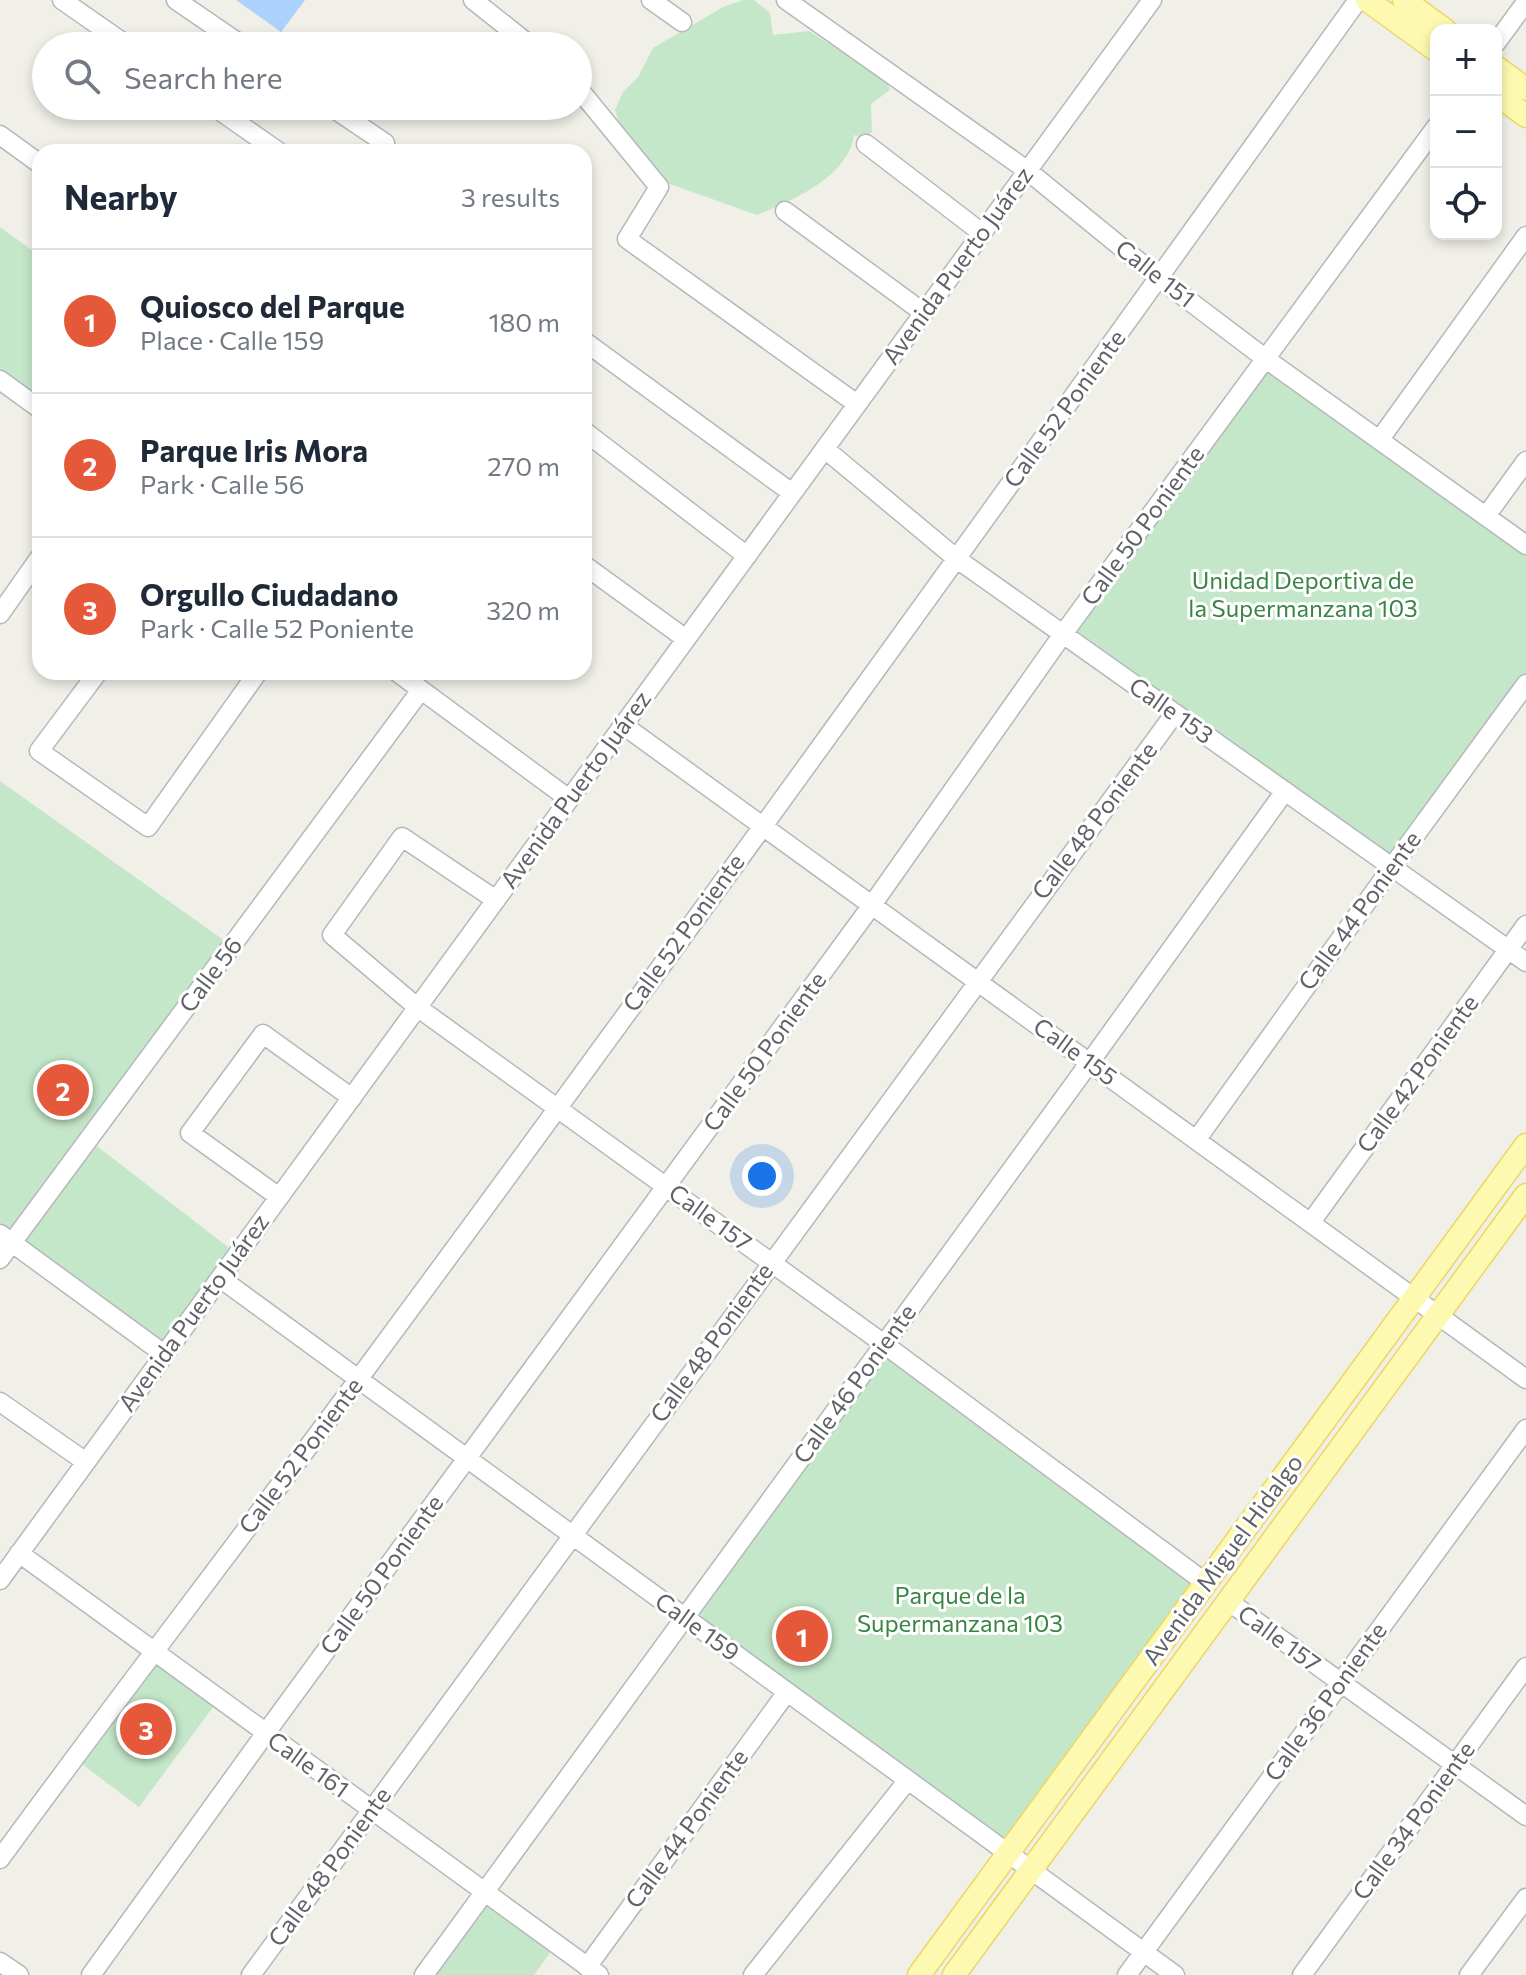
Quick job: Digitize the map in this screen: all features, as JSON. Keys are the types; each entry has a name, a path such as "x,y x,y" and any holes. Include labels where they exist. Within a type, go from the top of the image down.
{"main road":[{"path":"1367,0 1430,46"},
{"path":"1404,0 1437,24"},
{"path":"1502,71 1526,89"},
{"path":"1499,96 1526,116"},
{"name":"Avenida Miguel Hidalgo","path":"919,1975 1526,1145"},
{"name":"Avenida Miguel Hidalgo","path":"954,1975 1526,1195"}],"street":[{"path":"62,0 108,32"},
{"path":"176,0 223,32"},
{"path":"473,0 513,32"},
{"path":"651,0 682,22"},
{"name":"Calle 151","path":"786,0 1028,171 1159,278 1266,359 1526,545"},
{"name":"Avenida Puerto Juárez","path":"0,1580 1152,0"},
{"name":"Calle 52 Poniente","path":"0,1859 557,1108 957,559 1358,0"},
{"path":"1502,35 1526,2"},
{"path":"592,105 659,187 627,239 857,404"},
{"path":"233,120 268,144"},
{"path":"351,120 385,143"},
{"path":"0,135 32,158"},
{"name":"Calle 50 Poniente","path":"91,1975 872,905 1063,634 1430,135"},
{"path":"866,144 982,233"},
{"path":"785,211 924,313"},
{"path":"1380,439 1526,236"},
{"path":"592,347 792,493"},
{"path":"3,388 32,404"},
{"path":"592,437 747,556"},
{"name":"Calle 153","path":"825,449 957,559 1526,962"},
{"path":"1486,516 1526,461"},
{"path":"0,614 32,568"},
{"path":"592,571 686,639"},
{"path":"92,680 39,751 148,827 252,680"},
{"path":"408,680 569,799"},
{"name":"Calle 44 Poniente","path":"1197,1139 1526,684"},
{"name":"Calle 56","path":"0,1259 6,1238 421,690"},
{"name":"Calle 48 Poniente","path":"251,1975 1175,713"},
{"name":"Calle 155","path":"623,725 1526,1379"},
{"name":"Calle 46 Poniente","path":"424,1975 1285,791"},
{"name":"Calle 157","path":"496,900 402,837 332,935 417,1007 884,1344 1206,1583"},
{"name":"Calle 42 Poniente","path":"1311,1222 1526,925"},
{"path":"279,1197 190,1133 199,1120 263,1034 352,1098"},
{"path":"6,1238 164,1354"},
{"name":"Calle 159","path":"220,1278 1144,1952 1166,1972"},
{"path":"0,1402 86,1462"},
{"name":"Calle 36 Poniente","path":"1127,1975 1526,1429"},
{"name":"Calle 161","path":"19,1553 593,1971"},
{"name":"Calle 157","path":"1228,1601 1526,1816"},
{"name":"Calle 34 Poniente","path":"1302,1975 1526,1667"},
{"name":"Calle 44 Poniente","path":"593,1971 787,1692"},
{"path":"753,1975 908,1780"},
{"path":"1469,1975 1526,1898"},
{"path":"0,1962 19,1975"}],"green space":[{"path":"754,0 770,13 773,35 809,31 873,69 886,79 890,90 871,104 872,132 863,138 854,135 850,150 830,175 816,186 757,215 670,184 624,139 615,110 623,92 638,77 653,48 725,6"},
{"path":"0,227 32,250 32,396 0,373"},
{"name":"Unidad Deportiva de la Supermanzana 103","path":"1267,363 1526,551 1526,679 1391,862 1069,632"},
{"path":"0,781 232,946 89,1140 237,1254 164,1354 0,1234"},
{"name":"Parque de la Supermanzana 103","path":"884,1346 1206,1583 1008,1853 685,1617"},
{"path":"154,1650 219,1699 139,1807 74,1758"},
{"path":"484,1892 556,1944 534,1975 424,1975"}],"water":[{"path":"236,0 305,0 281,32"}],"place":[{"name":"Parque Iris Mora","path":"63,1090"},
{"name":"Quiosco del Parque","path":"802,1636"},
{"name":"Orgullo Ciudadano","path":"146,1729"}]}
